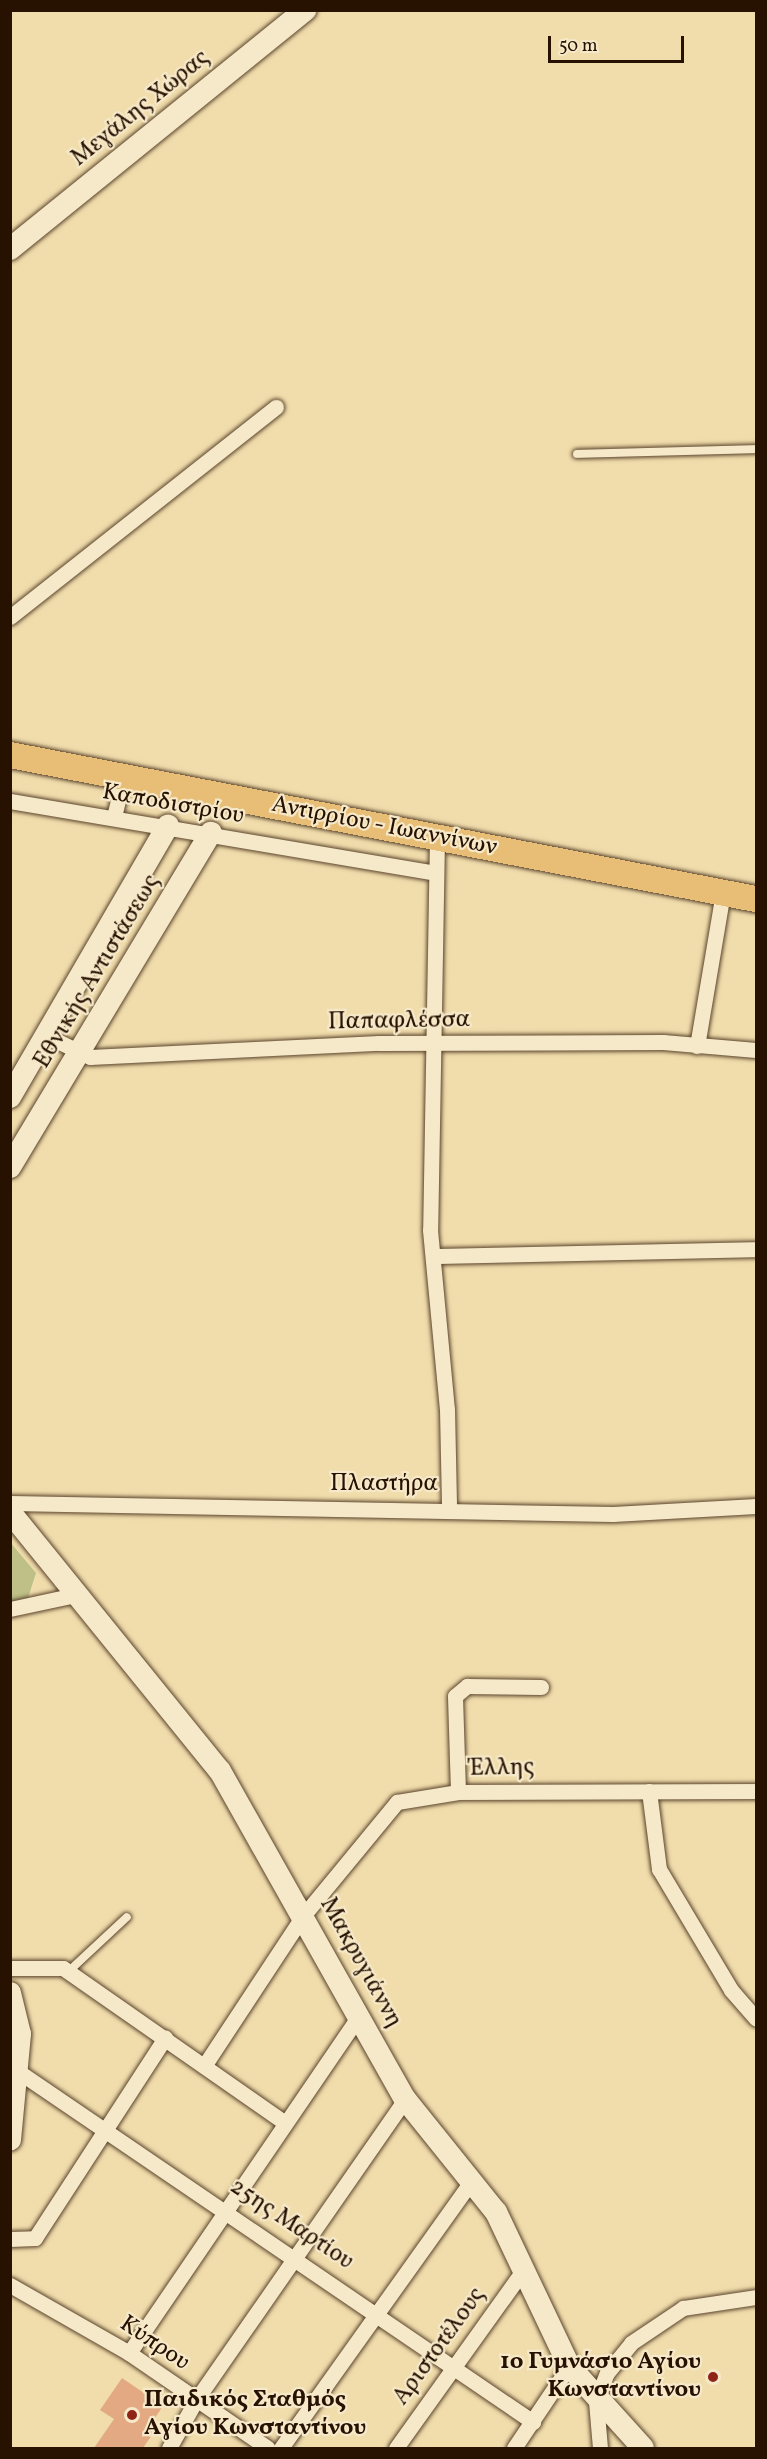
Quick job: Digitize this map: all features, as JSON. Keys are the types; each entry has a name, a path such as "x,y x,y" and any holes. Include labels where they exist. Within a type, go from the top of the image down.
{"main road":[{"name":"Αντιρρίου - Ιωαννίνων","path":"10,755 756,899"}],"street":[{"name":"Μεγάλης Χώρας","path":"10,249 305,10"},
{"path":"10,617 276,407"},
{"path":"114,817 123,775"},
{"name":"Καποδιστρίου","path":"10,801 211,833 434,873"},
{"name":"Εθνικής Αντιστάσεως","path":"10,1096 168,826"},
{"name":"Εθνικής Αντιστάσεως","path":"10,1167 81,1054 211,833"},
{"path":"437,838 434,873 432,1043 433,1256 447,1409 448,1507"},
{"path":"697,1046 723,893"},
{"name":"Παπαφλέσσα","path":"46,1036 81,1054 432,1043 697,1046 756,1050"},
{"path":"433,1256 756,1250"},
{"name":"Πλαστήρα","path":"10,1503 448,1507 613,1514 756,1506"},
{"name":"Μακρυγιάννη","path":"10,1512 220,1771 405,2099 473,2179 495,2212 569,2366 596,2401 643,2448"},
{"path":"10,1609 75,1595"},
{"path":"458,1792 455,1696 467,1686 541,1687"},
{"path":"650,1791 660,1869 730,1990 756,2019"},
{"name":"Έλλης","path":"204,2066 303,1916 397,1802 458,1792 756,1791"},
{"path":"10,1968 69,1971 284,2122"},
{"path":"10,1993 20,2034 19,2072 10,2140"},
{"path":"129,2353 284,2122 358,2017"},
{"path":"10,2239 35,2238 105,2126 165,2038"},
{"name":"25ης Μαρτίου","path":"19,2072 105,2126 226,2208 533,2421"},
{"path":"169,2448 196,2400 405,2099"},
{"path":"280,2448 375,2310 473,2179"},
{"name":"Αριστοτέλους","path":"396,2448 453,2365 522,2272"},
{"name":"Κύπρου","path":"10,2285 129,2353 268,2448"},
{"path":"600,2448 596,2401 614,2362 659,2321 692,2305 756,2297"},
{"path":"514,2448 569,2366"}],"lane":[{"path":"577,454 756,449"},
{"path":"69,1971 127,1917"}],"green space":[{"path":"10,1542 36,1573 28,1598 10,1602"}],"building":[{"name":"Παιδικός Σταθμός Αγίου Κωνσταντίνου","path":"122,2378 163,2406 150,2425 156,2429 143,2448 94,2448 114,2419 100,2410"}],"place":[{"name":"1ο Γυμνάσιο Αγίου Κωνσταντίνου","path":"713,2377"},
{"name":"Παιδικός Σταθμός Αγίου Κωνσταντίνου","path":"132,2415"}]}
